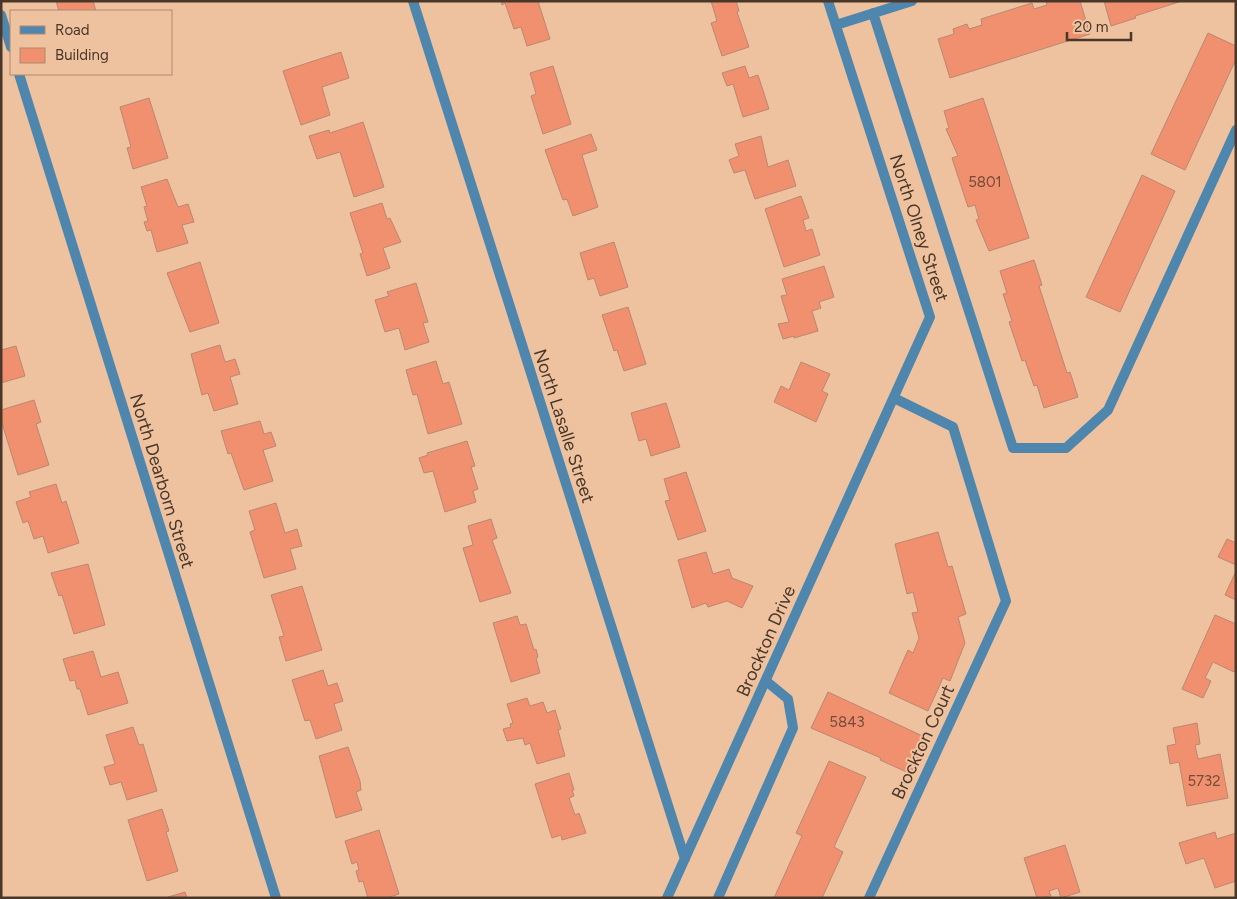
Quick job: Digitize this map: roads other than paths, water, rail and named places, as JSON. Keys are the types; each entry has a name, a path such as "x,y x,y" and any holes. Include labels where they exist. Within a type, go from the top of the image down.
{"street":[{"name":"North Lasalle Street","path":"413,1 685,860"},
{"name":"North Olney Street","path":"828,1 930,317 894,398"},
{"path":"836,25 912,1"},
{"path":"873,13 1013,448 1066,448 1108,410 1236,130"},
{"path":"1,15 10,44"},
{"name":"North Dearborn Street","path":"20,75 276,898"},
{"name":"Brockton Drive","path":"667,898 894,398"},
{"name":"Brockton Court","path":"869,898 1006,601 953,427 894,398"},
{"path":"718,898 793,728 788,699 766,681"}]}
